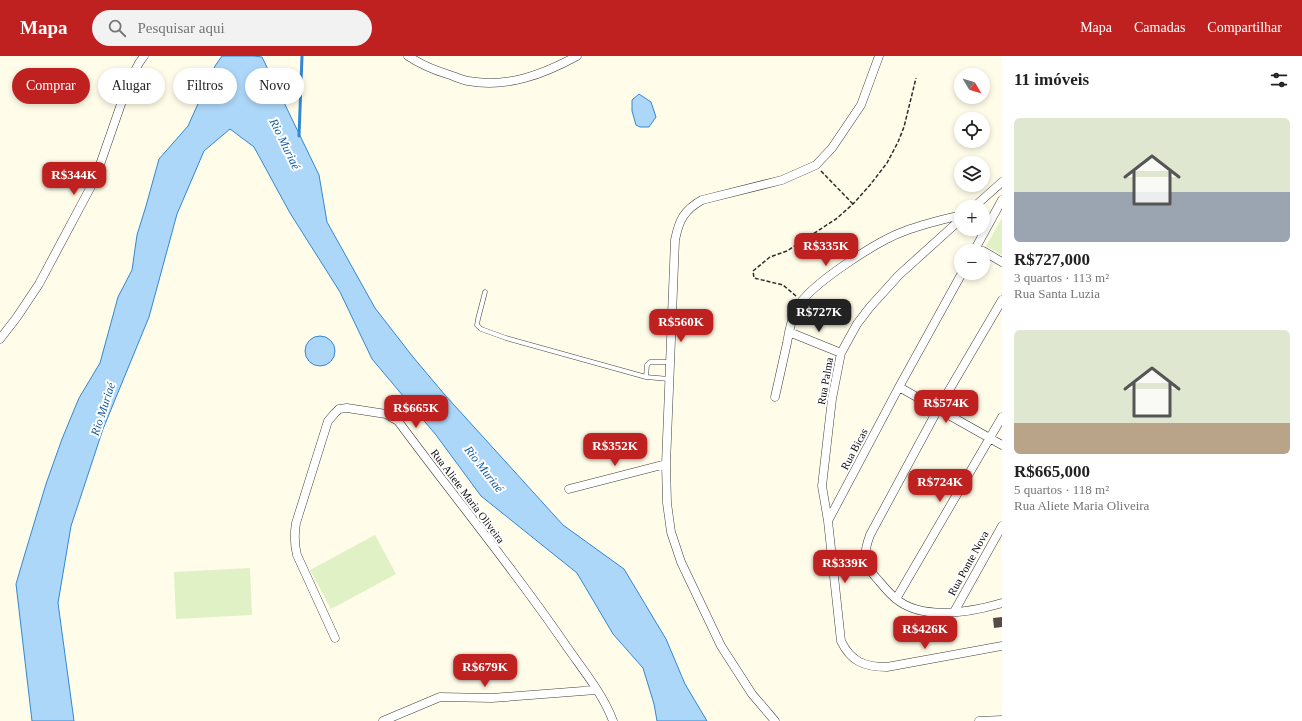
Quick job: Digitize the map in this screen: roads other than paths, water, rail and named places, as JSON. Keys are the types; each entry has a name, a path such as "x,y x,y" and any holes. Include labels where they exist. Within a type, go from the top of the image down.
{"street":[{"path":"0,339 39,284 95,179 128,84 144,56"},
{"path":"408,56 437,71 467,81 490,83 512,82 537,75 577,56"},
{"path":"775,721 752,694 721,646 681,562 671,532 667,503 666,464 675,240 680,221 691,206 702,200 782,180 816,165 832,148 861,105 879,56"},
{"path":"982,200 1002,182"},
{"path":"982,244 1002,200"},
{"path":"775,397 789,332 796,309 802,300 815,287 841,268 886,240 904,231 954,217"},
{"name":"Rua Palma","path":"828,521 822,486 832,399 841,353 857,324 884,291 899,275 954,225"},
{"path":"990,256 1002,262"},
{"name":"Rua Bicas","path":"828,521 958,280"},
{"path":"1002,300 938,409 870,535 864,550 869,571 896,599 905,605 931,612 954,612 982,609 1002,603"},
{"path":"789,332 841,353"},
{"path":"899,387 1002,445"},
{"name":"Rua Aliete Maria Oliveira","path":"335,638 297,555 294,544 294,535 296,523 328,421 339,409 347,408 386,414 398,421 552,624 610,712 613,721"},
{"path":"896,599 1002,417"},
{"path":"569,489 666,464"},
{"path":"828,521 841,641 846,651 856,661 863,664 887,667 1002,646"},
{"name":"Rua Ponte Nova","path":"954,612 1002,526"},
{"path":"383,721 440,697 492,698 596,690"},
{"path":"979,721 1002,720"}],"lane":[{"path":"485,292 477,325 481,329 589,362 646,377 670,379"},
{"path":"646,377 647,365 649,362 670,362"}],"water":[{"name":"Rio Muriaé","path":"222,56 262,57 267,68 245,68 245,104 285,104 319,175 327,222 375,308 445,395 563,525 624,569 666,639 685,684 707,721 657,721 654,704 643,668 613,634 577,573 481,496 436,435 372,359 340,292 290,213 254,147 230,129 204,151 177,214 149,317 103,429 71,526 58,603 74,721 32,721 16,584 46,484 62,439 79,398 100,363 118,297 132,270 137,235 159,159 188,126 198,104 237,104 237,68 214,68"},
{"path":"639,94 651,102 656,117 649,127 640,127 636,125 632,111 632,100"},
{"path":"320,336 326,337 334,345 334,357 326,365 320,366 314,365 306,357 305,351 306,345 314,337"}],"waterway":[{"path":"299,136 302,56"}]}
